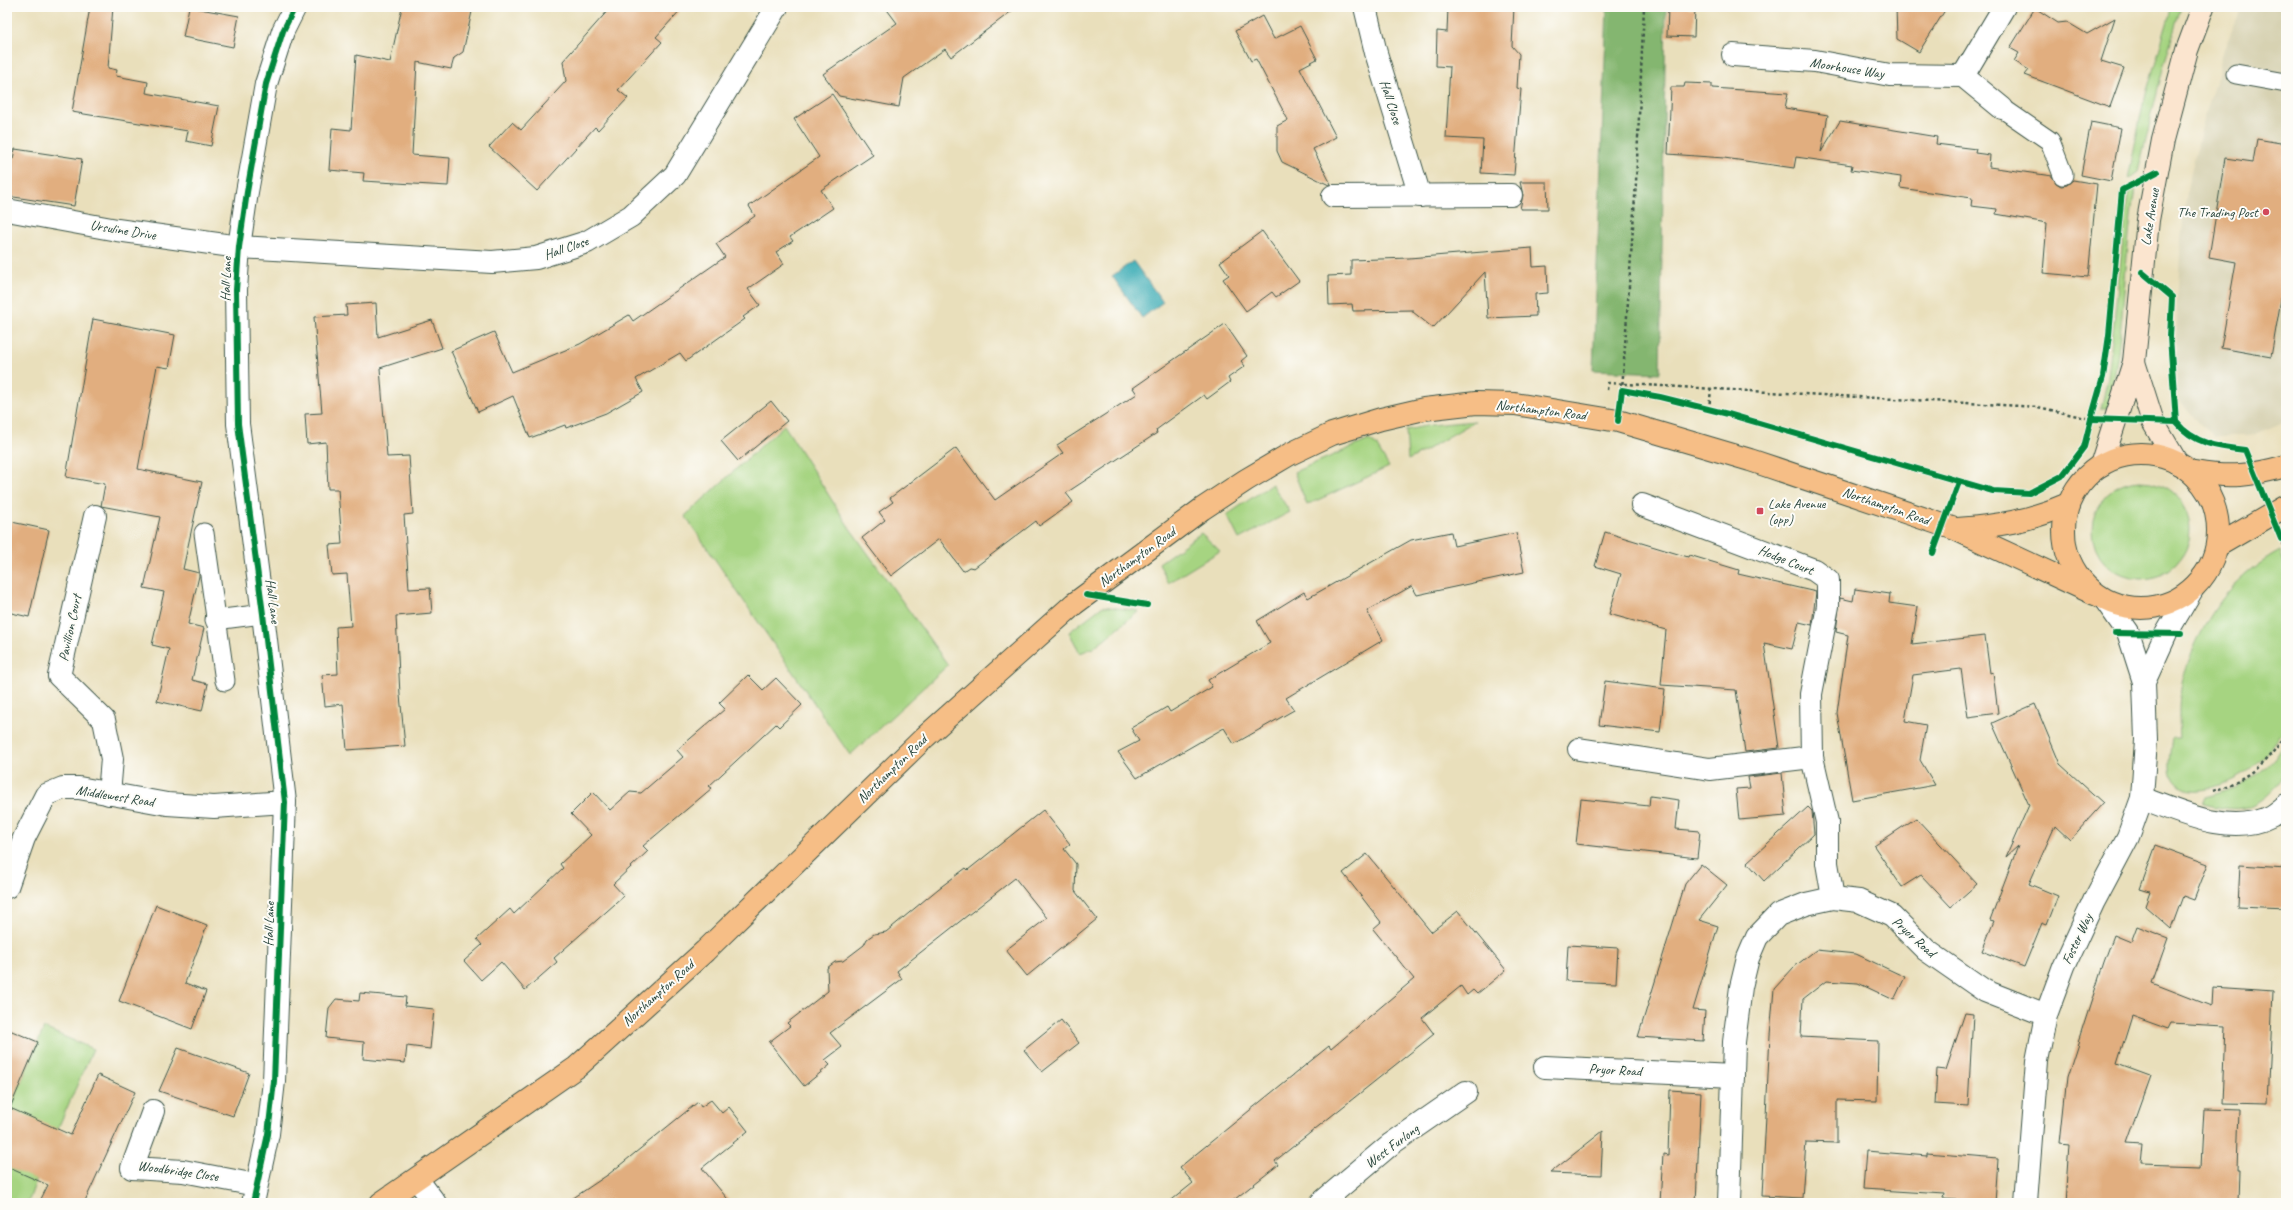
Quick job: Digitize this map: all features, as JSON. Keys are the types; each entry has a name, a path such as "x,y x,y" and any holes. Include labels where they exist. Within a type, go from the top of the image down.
{"main road":[{"name":"Northampton Road","path":"381,1203 577,1067 705,950 924,738 1074,604 1202,509 1246,480 1290,454 1332,434 1381,419 1424,409 1476,403 1515,404 1618,422 1750,460 1955,530 2101,598 2126,607 2153,608 2178,600 2192,590 2208,571 2217,546 2217,515 2206,490 2186,468"},
{"path":"2101,598 2076,574 2066,552 2064,526 2068,504 2083,479 2101,465 2124,456 2152,455 2186,468 2225,477 2256,475 2286,466"},
{"name":"Northampton Road","path":"1955,530 2004,525 2046,514 2068,504"},
{"path":"2217,546 2279,510"}],"street":[{"name":"Hall Lane","path":"255,1194 268,1134 274,1081 285,802 263,614 238,424 236,290 239,247 266,84 283,31 295,7"},
{"name":"Hall Close","path":"239,247 492,262 536,258 587,242 631,216 675,175 777,7"},
{"name":"Hall Close","path":"1365,7 1376,53 1420,196"},
{"path":"2002,108 1962,76 2004,7"},
{"name":"Lake Avenue","path":"2134,362 2148,220 2163,140 2187,50 2202,7"},
{"name":"Moorhouse Way","path":"1733,55 1815,62 1890,75 1962,76"},
{"path":"1333,196 1511,195"},
{"name":"Ursuline Drive","path":"7,210 117,230 239,247"},
{"path":"2101,465 2134,362"},
{"path":"2134,362 2154,422 2186,468"},
{"name":"Hodge Court","path":"1642,505 1814,570 1828,580 1828,606 1812,694 1812,756 1826,822 1828,864 1832,898"},
{"name":"Pavillion Court","path":"95,516 59,676 104,720 112,759 109,794"},
{"name":"Foster Way","path":"2144,682 2166,634 2192,590"},
{"name":"Foster Way","path":"2026,1203 2037,1061 2046,1015 2064,966 2094,901 2128,837 2142,798 2146,740 2144,682 2128,632 2101,598"},
{"path":"1579,749 1710,769 1812,756"},
{"name":"Middlewest Road","path":"7,886 24,838 46,795 63,788 79,788 175,805 214,806 285,802"},
{"path":"2142,798 2201,818 2226,824 2250,822 2271,816 2286,805"},
{"name":"Pryor Road","path":"1729,1203 1734,1042 1741,987 1748,958 1757,937 1778,915 1806,904 1832,898 1859,901 1892,916 1926,950 1985,991 2046,1015"},
{"name":"Pryor Road","path":"1545,1067 1734,1076"},
{"name":"West Furlong","path":"1321,1203 1391,1144 1466,1092"},
{"name":"Woodbridge Close","path":"153,1111 132,1168 183,1171 255,1194"},
{"path":"417,1179 435,1203"}],"lane":[{"path":"2236,74 2286,83"},
{"path":"2002,108 2050,141 2062,176"},
{"path":"204,533 215,620 225,681"},
{"path":"215,620 263,614"}],"path":[{"path":"1618,422 1623,387 1636,182 1644,7"},
{"path":"1608,383 1623,387 1711,389 2038,407 2091,419"},
{"path":"1623,387 1630,392"},
{"path":"1702,407 1712,410 1711,389"},
{"path":"2089,426 2093,412"},
{"path":"2279,510 2281,540 2286,552"},
{"path":"2207,793 2221,789 2249,774 2278,748 2286,733"}],"shaded area":[{"path":"2242,7 2286,7 2286,421 2250,436 2215,436 2196,421 2177,397 2177,303 2181,238 2188,184 2203,123 2224,49"}],"green space":[{"path":"1607,7 1666,7 1660,373 1593,370"},
{"path":"2172,7 2181,7 2163,68 2138,172 2128,179 2143,104"},
{"path":"2135,189 2114,382 2108,409 2101,409 2108,377 2128,193"},
{"path":"1475,421 1408,460 1406,430 1431,425"},
{"path":"784,425 849,527 948,665 850,755 685,516"},
{"path":"1369,440 1376,445 1389,467 1307,505 1294,472"},
{"path":"2141,481 2151,482 2168,489 2182,503 2189,520 2189,540 2182,557 2168,571 2151,578 2141,579 2131,578 2114,571 2100,557 2093,540 2092,530 2093,520 2100,503 2114,489 2131,482"},
{"path":"1272,484 1290,512 1239,539 1227,515"},
{"path":"1201,533 1220,551 1168,583 1159,563"},
{"path":"2280,551 2286,568 2286,716 2282,732 2263,758 2241,775 2224,784 2203,790 2184,788 2177,783 2171,775 2170,762 2173,738 2180,738 2180,695 2184,674 2193,651 2200,634 2209,619 2228,593 2251,570"},
{"path":"1103,606 1139,611 1093,648 1080,653 1069,632"},
{"path":"2286,742 2286,766 2284,775 2277,785 2257,803 2233,809 2203,804 2206,797 2235,788 2253,778 2269,765"},
{"path":"44,1028 93,1049 47,1153 10,1108"},
{"path":"7,1167 37,1178 28,1203 7,1203"}],"water":[{"path":"1133,261 1163,302 1142,318 1112,276"}],"building":[{"path":"90,7 113,7 108,68 117,70 116,76 148,82 146,93 219,106 211,146 186,141 188,131 72,112"},
{"path":"189,7 239,16 233,47 183,37"},
{"path":"402,7 473,7 463,52 454,58 451,69 417,62 412,155 450,158 448,186 363,181 364,173 329,170 332,128 351,130 356,55 390,62"},
{"path":"611,7 683,7 656,37 662,42 618,90 628,98 598,130 595,127 537,191 489,147 512,122 521,130 566,81 563,61"},
{"path":"885,7 1017,7 951,57 945,49 904,78 899,107 839,96 823,74 897,23"},
{"path":"1448,7 1514,7 1512,46 1519,54 1517,88 1521,89 1514,175 1481,173 1483,140 1446,138 1450,67 1436,66 1437,31 1447,32"},
{"path":"1668,7 1695,8 1694,37 1667,36"},
{"path":"1896,7 1947,7 1919,52 1897,39"},
{"path":"2035,8 2058,23 2067,22 2087,34 2115,18 2101,61 2124,68 2110,107 2025,75 2029,70 2014,61 2019,53 2010,48"},
{"path":"1262,16 1274,39 1300,26 1317,59 1300,68 1336,137 1313,149 1331,184 1329,185 1282,162 1277,151 1277,126 1288,120 1256,59 1251,61 1235,31"},
{"path":"1685,83 1712,84 1712,88 1788,93 1785,108 1828,115 1821,152 1840,121 1937,137 1936,144 1976,149 1975,153 1990,155 1989,167 2052,176 2056,183 2061,186 2067,185 2073,180 2097,184 2088,277 2043,273 2047,223 1996,214 1997,209 1971,206 1972,198 1900,188 1901,177 1851,170 1852,165 1796,157 1794,168 1724,158 1668,154 1671,87 1684,87"},
{"path":"832,94 873,155 821,190 833,208 790,237 793,241 776,252 784,264 748,289 760,305 743,317 745,319 686,361 680,353 636,379 643,392 606,413 566,428 565,425 530,438 513,396 478,412 451,351 494,332 512,372 580,344 629,315 633,321 725,257 716,244 755,216 749,206 819,157 794,119"},
{"path":"2091,122 2121,128 2111,181 2081,175"},
{"path":"2257,139 2286,144 2286,288 2283,288 2271,357 2221,348 2236,262 2209,257 2225,158 2253,162"},
{"path":"15,149 82,159 74,206 7,196 7,158 13,159"},
{"path":"1520,182 1547,182 1548,209 1520,209 1523,195"},
{"path":"1262,231 1299,281 1276,297 1272,292 1246,311 1223,279 1229,275 1220,262"},
{"path":"1532,248 1533,267 1547,266 1548,293 1535,294 1536,316 1488,318 1485,272 1433,328 1413,312 1413,310 1353,311 1352,304 1329,305 1328,276 1351,275 1351,260 1409,258"},
{"path":"376,303 378,337 432,320 442,348 380,368 387,457 409,456 413,514 404,515 409,589 430,588 432,613 396,616 400,695 405,746 347,750 343,704 325,706 322,675 338,674 336,627 351,626 347,574 332,575 329,545 342,544 338,489 328,489 326,442 307,444 305,414 322,413 314,317 347,315 346,305"},
{"path":"93,319 175,335 169,368 157,366 138,469 202,482 183,569 199,573 188,624 204,628 192,680 208,684 202,711 157,701 169,649 152,645 164,592 144,588 160,517 101,506 105,484 66,477"},
{"path":"1225,324 1247,356 1241,361 1245,366 1228,378 1230,382 1207,399 1204,395 1156,430 1157,433 1066,493 1073,502 1039,526 1036,521 974,568 969,567 963,571 939,539 891,576 862,538 885,520 879,512 893,502 890,498 956,448 995,500 1063,453 1057,445 1137,394 1133,388"},
{"path":"771,401 787,421 738,461 721,441"},
{"path":"7,521 49,530 29,617 7,612"},
{"path":"1451,532 1454,546 1516,533 1524,572 1417,595 1412,586 1367,611 1383,640 1286,698 1294,710 1234,744 1224,728 1137,778 1118,752 1139,741 1131,728 1167,707 1170,712 1212,687 1208,680 1270,643 1257,621 1304,592 1308,598 1411,540"},
{"path":"1605,532 1688,557 1689,555 1739,570 1738,574 1816,592 1812,625 1799,622 1792,649 1764,643 1779,748 1745,752 1736,690 1661,685 1666,630 1609,614 1621,574 1595,566"},
{"path":"1855,589 1890,594 1889,603 1918,607 1912,644 1985,636 1990,673 1993,672 1998,713 1968,717 1961,669 1913,675 1905,721 1926,725 1920,760 1935,785 1852,800 1837,713 1848,635 1836,632 1840,598 1853,601"},
{"path":"748,675 763,690 776,678 802,705 779,727 776,724 709,786 712,788 643,846 648,851 613,884 624,896 554,958 557,962 525,990 501,962 481,980 464,961 482,945 477,939 510,909 514,914 563,868 560,864 591,835 571,814 593,792 610,810 630,792 641,793 683,757 677,750 725,709 719,703"},
{"path":"1605,681 1665,689 1660,732 1599,725"},
{"path":"2035,704 2060,764 2103,803 2070,840 2055,826 2029,884 2058,896 2047,925 2042,923 2024,967 1982,951 1994,921 1990,920 2018,846 2006,857 2029,805 1992,723"},
{"path":"1782,773 1786,816 1739,820 1736,789 1750,788 1748,777"},
{"path":"1650,796 1679,800 1676,829 1700,831 1697,858 1576,844 1581,799 1649,806"},
{"path":"1808,807 1812,811 1814,834 1764,881 1747,862"},
{"path":"1043,810 1070,844 1064,849 1076,864 1075,891 1097,919 1027,976 1006,950 1047,918 1015,878 897,971 902,979 830,1033 842,1047 825,1060 830,1065 804,1086 769,1042 790,1026 787,1023 828,991 827,968 835,962 843,961 864,945 867,939 874,934 886,932 938,889 966,868 968,870"},
{"path":"1916,818 1977,884 1951,907 1921,875 1902,887 1874,846"},
{"path":"2156,845 2208,864 2194,900 2183,896 2171,929 2145,906 2150,892 2140,889"},
{"path":"1367,854 1431,932 1458,911 1506,970 1477,994 1473,990 1467,995 1461,986 1422,1018 1434,1034 1275,1161 1278,1165 1230,1203 1168,1203 1193,1183 1180,1167 1329,1046 1331,1049 1414,979 1373,929 1381,922 1343,873"},
{"path":"1701,864 1727,885 1699,920 1718,926 1693,1010 1705,1011 1703,1041 1638,1037 1685,884"},
{"path":"2240,865 2286,868 2286,908 2238,906"},
{"path":"156,905 207,925 185,983 206,991 192,1029 119,1001"},
{"path":"2137,926 2168,938 2152,983 2211,1006 2212,988 2273,992 2268,1104 2222,1103 2225,1026 2171,1023 2168,1029 2132,1016 2117,1064 2150,1076 2126,1143 2142,1144 2140,1165 2201,1167 2204,1109 2239,1110 2237,1169 2239,1169 2238,1203 2112,1201 2112,1203 2065,1203 2069,1144 2060,1143 2067,1077 2114,935 2131,942"},
{"path":"1568,945 1618,948 1616,983 1566,981"},
{"path":"1816,950 1856,954 1905,977 1894,1000 1858,983 1826,981 1803,999 1801,1037 1878,1041 1877,1101 1837,1100 1837,1143 1806,1142 1802,1198 1762,1196 1770,1035 1774,989 1794,967"},
{"path":"360,993 406,997 405,1006 434,1009 430,1049 407,1046 405,1063 363,1059 364,1042 326,1038 329,1008 336,999 359,1001"},
{"path":"1965,1013 1973,1014 1968,1106 1935,1104 1937,1069 1946,1070"},
{"path":"1061,1020 1079,1043 1042,1072 1024,1050"},
{"path":"7,1029 38,1042 10,1108 71,1135 98,1075 135,1092 84,1203 39,1203 48,1185 7,1167"},
{"path":"178,1048 249,1073 233,1116 159,1091"},
{"path":"1670,1090 1701,1092 1696,1203 1660,1203 1663,1154 1668,1155"},
{"path":"711,1100 722,1113 729,1107 748,1131 702,1168 731,1203 566,1203 609,1174 698,1102 701,1107"},
{"path":"1603,1131 1601,1175 1550,1173"},
{"path":"1866,1151 1928,1156 1928,1153 1998,1159 1995,1203 1943,1199 1944,1194 1863,1189"}],"cycle path":[{"path":"253,1203 268,1134 274,1081 285,802 263,614 238,424 236,290 239,247 247,192 266,84 283,31 295,7"},
{"path":"2157,172 2122,190 2109,335 2103,377 2091,419 2176,422 2199,440 2216,446 2245,450 2281,539"},
{"path":"2142,272 2172,297 2170,337 2176,422"},
{"path":"1618,421 1622,390 1660,397 1728,414 1993,491 2029,493 2062,476 2084,447 2091,419"},
{"path":"1933,553 1959,482"},
{"path":"1086,595 1147,605"},
{"path":"2115,633 2181,634"}],"place":[{"name":"The Trading Post","path":"2266,212"},
{"name":"Lake Avenue (opp)","path":"1760,511"}]}
